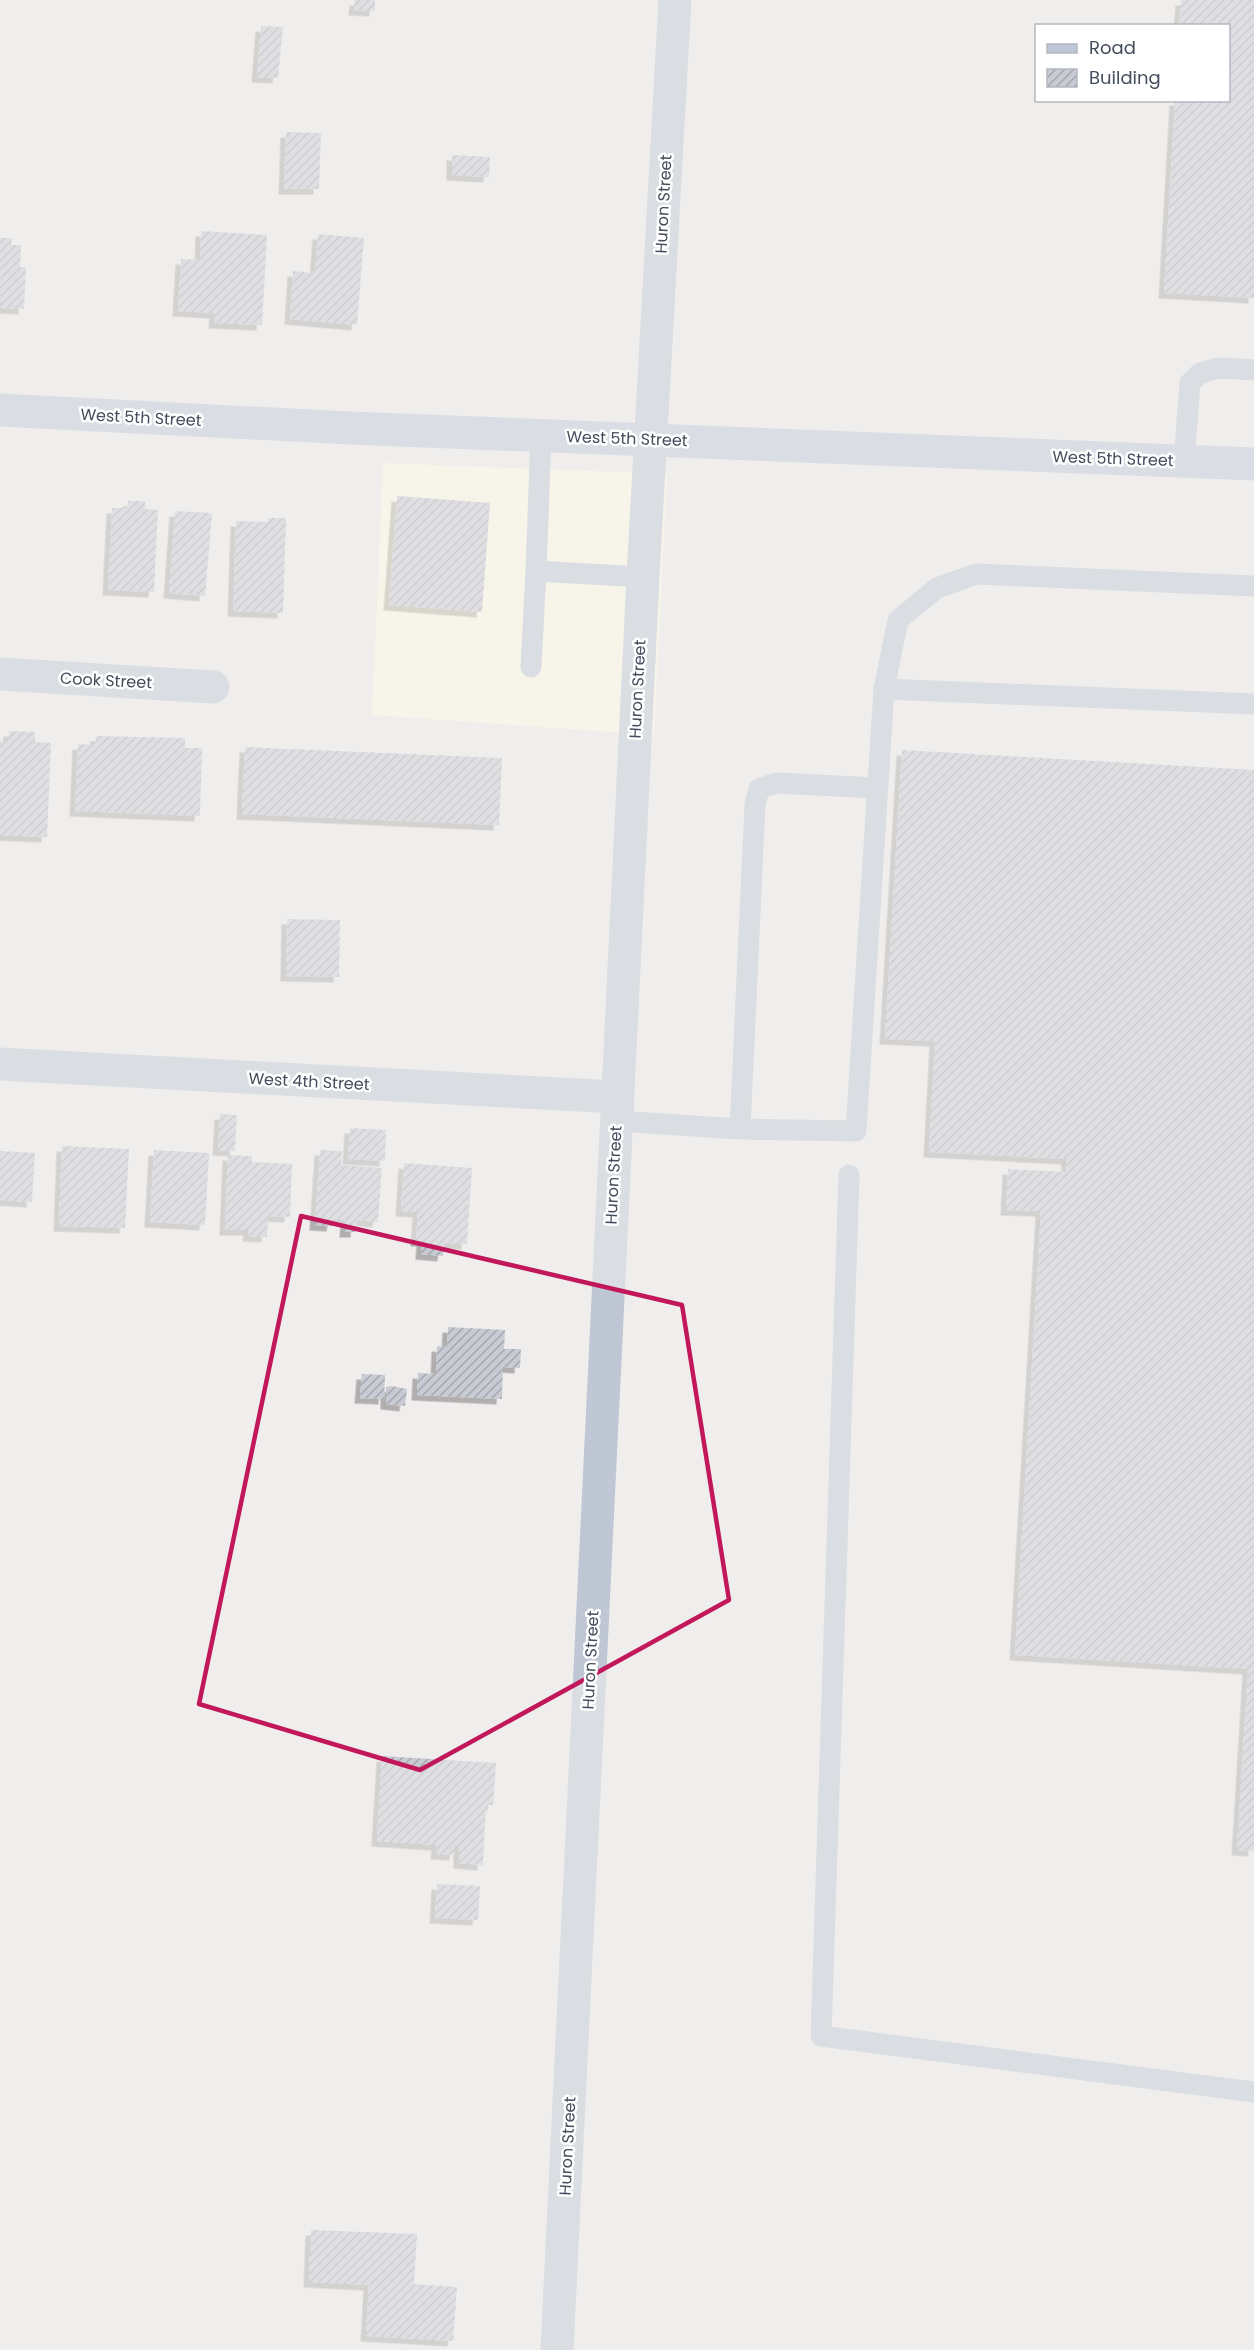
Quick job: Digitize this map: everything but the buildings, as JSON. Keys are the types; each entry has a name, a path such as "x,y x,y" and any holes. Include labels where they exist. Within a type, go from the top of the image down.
{"street":[{"name":"Huron Street","path":"557,2350 643,577 675,0"},
{"name":"West 5th Street","path":"0,410 1254,464"},
{"name":"Cook Street","path":"0,674 213,687"},
{"name":"West 4th Street","path":"0,1064 617,1109"}],"lane":[{"path":"1184,461 1190,383 1200,373 1219,368 1254,370"},
{"path":"531,668 541,435"},
{"path":"536,571 643,577"},
{"path":"617,1109 740,1129 856,1131 884,689 898,620 937,588 976,574 1254,586"},
{"path":"884,689 1254,704"},
{"path":"740,1129 755,805 759,789 776,783 877,788"},
{"path":"849,1175 821,2036 1254,2092"}],"highlighted area":[{"path":"301,1216 682,1305 729,1600 420,1770 199,1704"}],"shaded area":[{"path":"383,463 667,474 654,735 372,715"}]}
